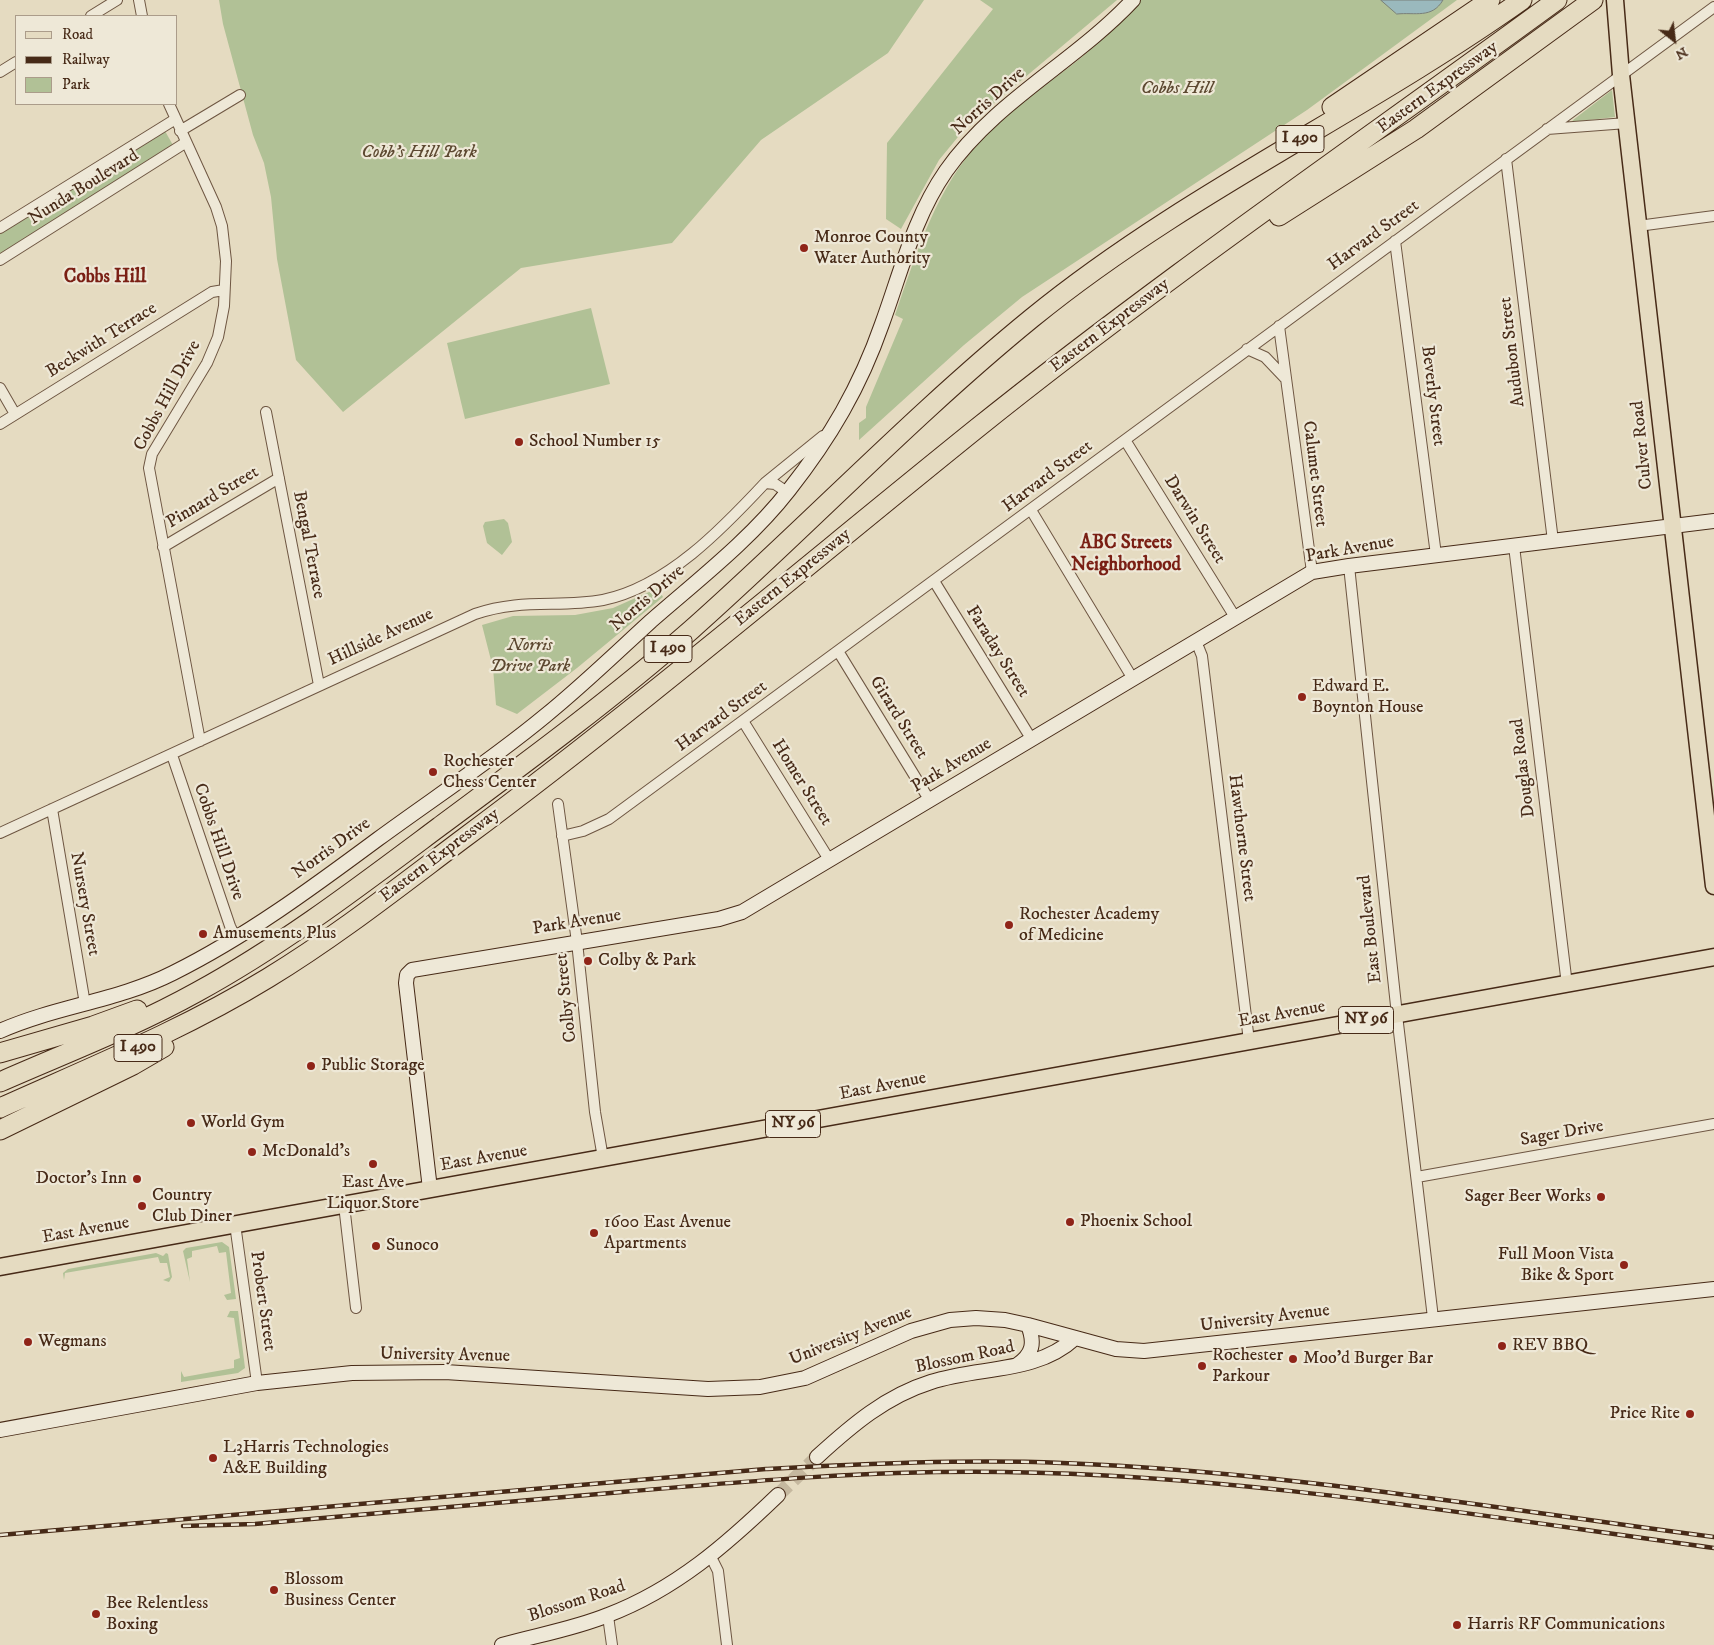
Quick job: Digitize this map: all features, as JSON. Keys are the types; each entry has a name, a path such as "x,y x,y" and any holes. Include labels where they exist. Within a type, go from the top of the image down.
{"highway":[{"path":"1192,204 1490,0"},
{"name":"Eastern Expressway","path":"0,1082 138,1022 225,976 320,915 593,711 699,622 1006,340 1109,259 1192,204 1431,62 1522,0"},
{"name":"Eastern Expressway","path":"0,1108 156,1039 271,976 366,911 568,760 980,426 1136,306 1557,0"},
{"path":"1136,306 1421,125 1593,0"},
{"path":"0,1053 108,1021 225,976"},
{"path":"0,1130 142,1060 271,976"}],"main road":[{"name":"Culver Road","path":"1615,0 1626,123 1714,886"},
{"name":"East Avenue","path":"0,1267 1714,957"}],"street":[{"path":"93,15 117,0"},
{"path":"139,0 142,15"},
{"name":"Norris Drive","path":"0,1031 42,1015 121,994 155,981 236,939 291,903 544,717 703,576 787,492 836,423 852,396 875,342 915,228 944,174 970,142 993,118 1084,45 1133,0"},
{"name":"Harvard Street","path":"562,836 583,831 609,819 1714,7"},
{"path":"0,72 15,63"},
{"path":"180,132 240,95"},
{"name":"Cobbs Hill Drive","path":"169,105 174,120 216,207 222,226 226,261 221,324 213,350 150,462 149,475 200,741"},
{"name":"Nunda Boulevard","path":"0,228 174,120"},
{"path":"1546,129 1626,123"},
{"name":"Nunda Boulevard","path":"0,260 185,143"},
{"name":"Audubon Street","path":"1506,158 1553,541"},
{"path":"1638,226 1714,216"},
{"name":"Beverly Street","path":"1395,241 1436,555"},
{"name":"Beckwith Terrace","path":"0,424 212,292 224,290"},
{"name":"Calumet Street","path":"1279,326 1312,572"},
{"path":"1248,349 1265,357 1286,379"},
{"path":"0,388 16,414"},
{"name":"Bengal Terrace","path":"266,412 319,685"},
{"name":"Hillside Avenue","path":"0,833 172,755 424,636 493,608 530,602 603,600 639,587 676,566 702,546 765,483 836,423"},
{"name":"Darwin Street","path":"1125,440 1235,617"},
{"name":"Pinnard Street","path":"163,546 279,478"},
{"path":"765,483 776,484 787,492"},
{"path":"1031,510 1133,679"},
{"name":"Park Avenue","path":"430,1190 406,983 408,973 422,968 737,914 830,861 1312,572 1714,521"},
{"name":"Douglas Road","path":"1514,546 1567,985"},
{"name":"East Boulevard","path":"1349,566 1397,1015 1433,1318"},
{"name":"Faraday Street","path":"934,581 1032,740"},
{"name":"Hawthorne Street","path":"1196,641 1202,656 1249,1041"},
{"name":"Girard Street","path":"838,652 930,801"},
{"name":"Homer Street","path":"743,721 830,861"},
{"name":"Cobbs Hill Drive","path":"172,755 236,939"},
{"name":"Colby Street","path":"558,804 577,942 595,1112 603,1158"},
{"name":"Nursery Street","path":"52,809 84,1004"},
{"name":"Sager Drive","path":"1417,1177 1714,1124"},
{"path":"344,1205 356,1308"},
{"name":"Probert Street","path":"235,1224 257,1383"},
{"name":"University Avenue","path":"0,1430 257,1383 352,1373 444,1372 708,1389 760,1387 805,1378 893,1337 950,1320 976,1318 1005,1320 1116,1349 1144,1351 1433,1318 1714,1289"},
{"path":"1017,1366 1027,1358 1032,1350 1032,1335 1028,1325"},
{"name":"Blossom Road","path":"817,1457 865,1415 906,1391 966,1373 1017,1366 1047,1357 1064,1348 1075,1338"},
{"name":"Blossom Road","path":"507,1644 608,1616 660,1590 711,1557 778,1494"},
{"path":"711,1557 718,1571 727,1645"},
{"path":"608,1616 612,1645"}],"green space":[{"name":"Cobb's Hill Park","path":"219,0 924,0 888,53 761,140 672,243 521,268 343,412 296,360 277,259 271,197 264,163 253,135 223,24"},
{"path":"980,0 1117,0 967,126 939,160 901,229 886,219 887,143 993,9"},
{"name":"Cobbs Hill","path":"1141,0 1457,0 1307,110 1022,297 964,345 859,440 859,423 866,418 866,407 903,319 895,315 911,268 930,221 953,177 967,156 994,127 1015,108 1090,50"},
{"path":"1612,90 1615,117 1572,122 1573,120"},
{"path":"165,131 174,147 0,256 0,234"},
{"path":"591,308 610,384 465,419 447,343"},
{"path":"504,519 508,523 512,542 502,555 487,543 483,526 485,522"},
{"name":"Norris Drive Park","path":"658,588 663,597 577,668 517,714 496,705 493,668 482,625 513,616 575,615 613,608"},
{"path":"222,1242 229,1247 236,1299 227,1300 224,1295 231,1293 226,1252 219,1253 217,1246 192,1251 192,1257 187,1259 190,1282 183,1251 186,1248"},
{"path":"156,1253 163,1256 166,1253 168,1254 172,1277 169,1282 163,1280 170,1277 167,1263 160,1263 158,1257 65,1273 64,1280 63,1273 68,1269"},
{"path":"230,1311 238,1311 245,1368 238,1373 181,1382 181,1371 184,1377 234,1368 234,1360 240,1358 234,1318 227,1317"}],"water":[{"path":"1381,0 1443,0 1434,10 1428,12 1397,14"}],"tunnel":[{"path":"778,1495 817,1457"}],"railway":[{"path":"0,1535 766,1469 988,1462 1144,1467 1225,1474 1389,1492 1714,1537"},
{"path":"183,1526 255,1524 765,1480 908,1473 1004,1472 1093,1475 1271,1489 1360,1499 1714,1548"}],"place":[{"name":"Monroe County Water Authority","path":"804,248"},
{"name":"School Number 15","path":"519,442"},
{"name":"Edward E. Boynton House","path":"1302,697"},
{"name":"Rochester Chess Center","path":"433,772"},
{"name":"Rochester Academy of Medicine","path":"1009,925"},
{"name":"Amusements Plus","path":"203,934"},
{"name":"Colby & Park","path":"588,961"},
{"name":"Public Storage","path":"311,1066"},
{"name":"World Gym","path":"191,1123"},
{"name":"McDonald's","path":"252,1152"},
{"name":"East Ave Liquor Store","path":"373,1164"},
{"name":"Doctor's Inn","path":"137,1179"},
{"name":"Sager Beer Works","path":"1601,1197"},
{"name":"Country Club Diner","path":"142,1206"},
{"name":"Phoenix School","path":"1070,1222"},
{"name":"1600 East Avenue Apartments","path":"594,1233"},
{"name":"Sunoco","path":"376,1246"},
{"name":"Full Moon Vista Bike & Sport","path":"1624,1265"},
{"name":"Wegmans","path":"28,1342"},
{"name":"REV BBQ","path":"1502,1346"},
{"name":"Moo'd Burger Bar","path":"1293,1359"},
{"name":"Rochester Parkour","path":"1202,1366"},
{"name":"Price Rite","path":"1690,1414"},
{"name":"L3Harris Technologies A&E Building","path":"213,1458"},
{"name":"Blossom Business Center","path":"274,1590"},
{"name":"Bee Relentless Boxing","path":"96,1614"},
{"name":"Harris RF Communications","path":"1457,1625"}],"district":[{"name":"Cobbs Hill","path":"105,278"},
{"name":"ABC Streets Neighborhood","path":"1126,555"}]}
